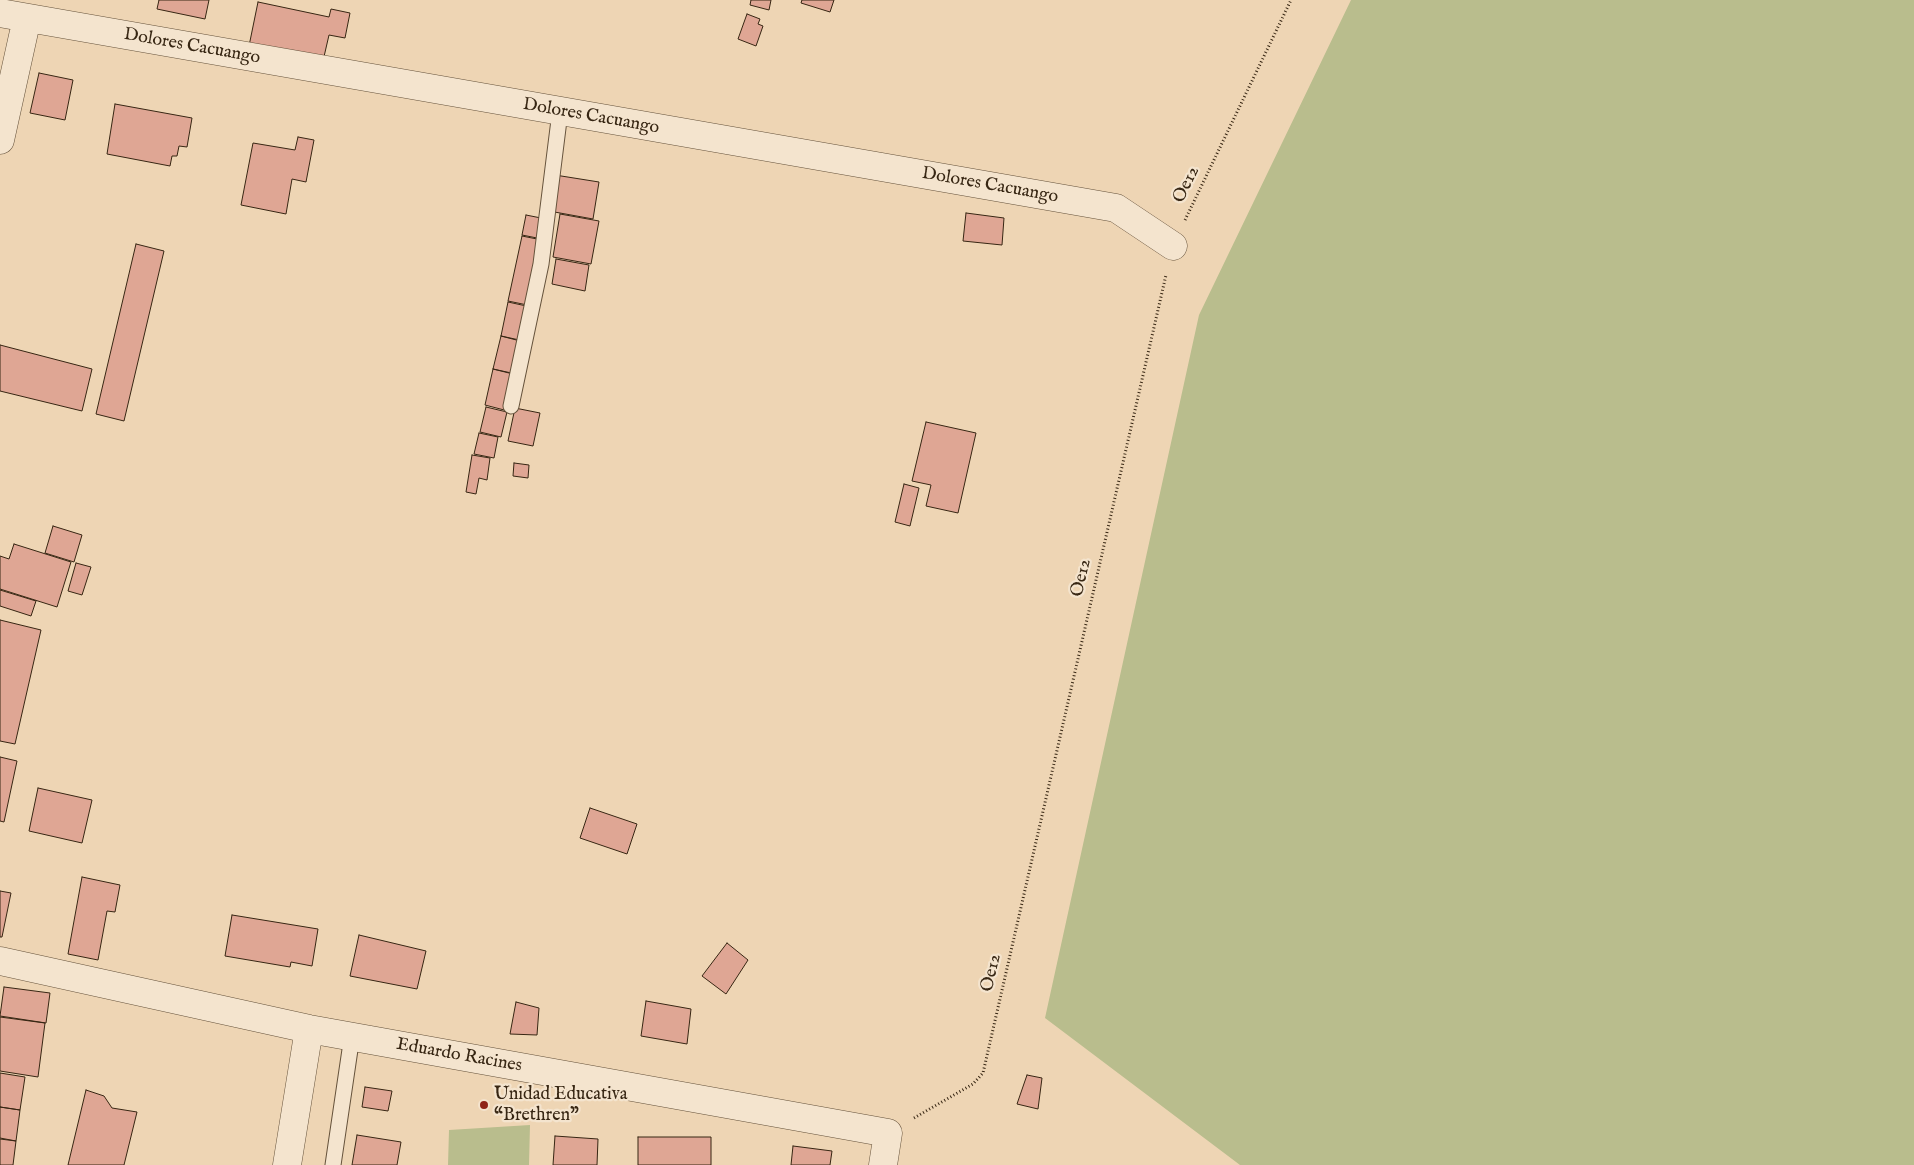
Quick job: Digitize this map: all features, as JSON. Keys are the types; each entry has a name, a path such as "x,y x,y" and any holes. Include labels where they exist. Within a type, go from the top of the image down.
{"street":[{"name":"Dolores Cacuango","path":"0,13 1116,208 1172,246"},
{"path":"0,140 27,18"},
{"name":"Eduardo Racines","path":"0,961 309,1029 888,1132"},
{"path":"287,1165 309,1029"},
{"path":"883,1165 888,1132"}],"lane":[{"path":"511,406 541,264 560,112"},
{"path":"333,1165 352,1036"}],"path":[{"name":"Oe12","path":"888,1132 973,1084 983,1073 1172,246 1291,0"}],"green space":[{"path":"1351,0 1914,0 1914,1165 1240,1165 1045,1018 1199,315"},
{"path":"530,1125 529,1165 448,1165 449,1130"}],"building":[{"path":"159,0 209,0 205,19 157,9"},
{"path":"751,0 771,0 769,10 750,5"},
{"path":"802,0 834,0 830,12 801,3"},
{"path":"258,2 329,17 331,9 350,13 345,38 329,35 323,61 249,46"},
{"path":"747,14 760,19 758,24 763,26 756,46 738,39"},
{"path":"39,73 73,80 65,120 30,113"},
{"path":"115,104 192,118 187,147 179,146 177,156 172,156 170,166 107,154"},
{"path":"298,137 314,140 306,182 292,179 286,214 241,205 253,143 295,150"},
{"path":"555,175 599,182 593,219 549,211"},
{"path":"966,213 1004,218 1002,245 963,241"},
{"path":"560,214 599,221 591,264 553,257"},
{"path":"526,215 541,218 537,238 522,235"},
{"path":"522,236 542,240 532,306 508,301"},
{"path":"136,244 164,251 124,421 96,414"},
{"path":"556,259 589,265 585,291 552,284"},
{"path":"508,302 531,307 524,341 501,336"},
{"path":"501,336 524,342 516,374 493,369"},
{"path":"0,345 92,369 82,411 0,391"},
{"path":"493,369 517,375 508,411 485,405"},
{"path":"486,407 507,412 501,437 480,432"},
{"path":"515,408 540,413 533,446 508,441"},
{"path":"926,422 976,433 958,513 926,506 931,485 912,481"},
{"path":"479,433 498,437 494,458 474,454"},
{"path":"472,455 490,458 487,480 479,478 476,494 466,492"},
{"path":"514,463 529,465 528,478 513,476"},
{"path":"904,484 919,488 910,526 895,522"},
{"path":"53,526 82,535 74,562 45,553"},
{"path":"14,544 71,562 57,607 0,589 0,556 9,559"},
{"path":"76,563 91,567 82,595 68,591"},
{"path":"0,590 36,601 31,616 0,606"},
{"path":"0,620 41,630 15,744 0,741"},
{"path":"0,757 17,761 4,822 0,821"},
{"path":"38,788 92,800 82,843 29,831"},
{"path":"590,808 637,824 627,854 580,838"},
{"path":"82,877 120,885 115,912 107,911 98,960 68,954"},
{"path":"0,891 11,893 2,937 0,937"},
{"path":"232,915 318,929 312,966 291,962 290,967 225,956"},
{"path":"359,935 426,951 417,989 350,976"},
{"path":"727,943 748,960 726,994 702,976"},
{"path":"4,987 50,993 46,1023 0,1016"},
{"path":"646,1001 691,1009 687,1044 641,1036"},
{"path":"516,1002 539,1008 537,1035 510,1034"},
{"path":"0,1017 45,1023 38,1077 0,1071"},
{"path":"0,1073 25,1077 20,1110 0,1107"},
{"path":"1027,1075 1042,1078 1038,1109 1017,1104"},
{"path":"365,1087 392,1091 388,1111 362,1107"},
{"path":"86,1090 104,1096 112,1108 137,1112 124,1165 68,1165"},
{"path":"0,1107 20,1110 16,1141 0,1138"},
{"path":"357,1135 401,1142 397,1165 352,1165"},
{"path":"555,1136 598,1139 597,1165 553,1165"},
{"path":"638,1137 711,1137 711,1165 638,1165"},
{"path":"0,1139 16,1141 13,1165 0,1165"},
{"path":"793,1146 832,1151 830,1165 791,1165"}],"place":[{"name":"Unidad Educativa “Brethren”","path":"484,1105"}]}
